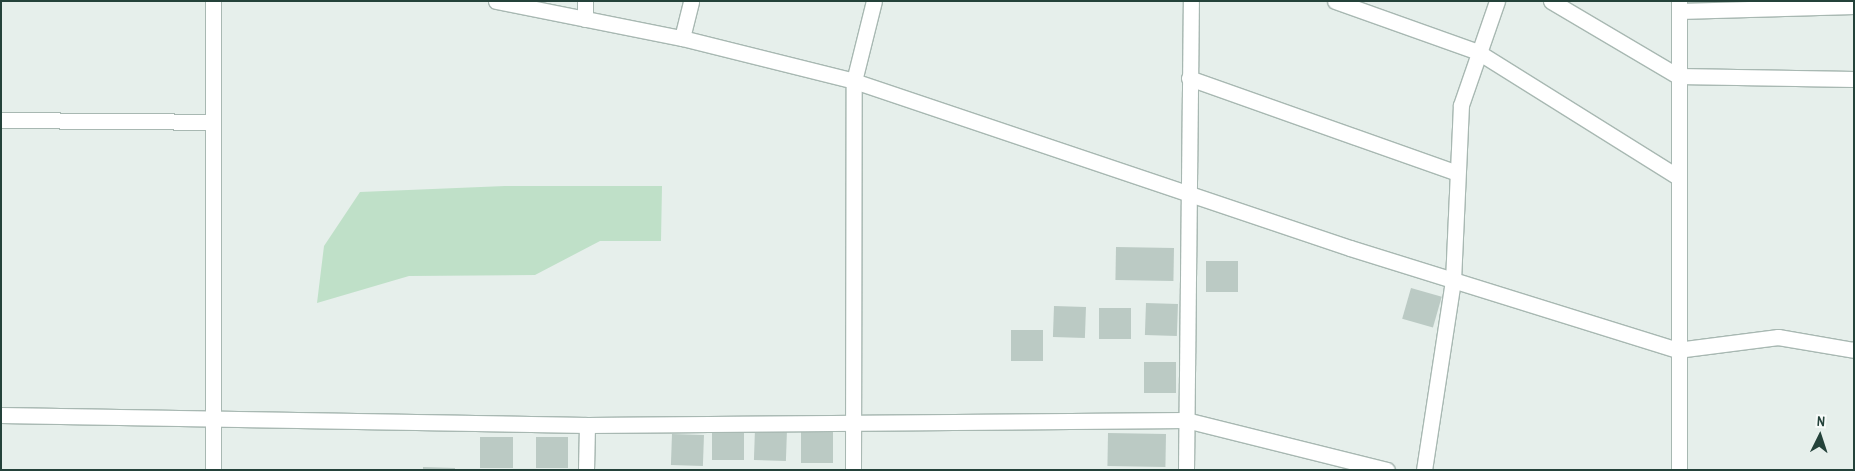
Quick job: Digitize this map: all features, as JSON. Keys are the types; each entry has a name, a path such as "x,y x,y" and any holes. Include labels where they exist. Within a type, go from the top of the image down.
{"street":[{"path":"213,1 213,470"},
{"path":"496,1 682,38 854,81 1186,189 1453,282 1677,350 1778,337 1854,350"},
{"path":"585,1 585,19"},
{"path":"682,38 692,1"},
{"path":"853,470 854,81 874,1"},
{"path":"1186,470 1186,189 1191,1"},
{"path":"1335,1 1478,52 1678,177"},
{"path":"1424,470 1453,282 1461,105 1497,1"},
{"path":"1551,1 1678,76 1854,79"},
{"path":"1679,470 1677,350 1679,6 1854,6"},
{"path":"1189,78 1457,173"},
{"path":"1,120 212,122"},
{"path":"1,415 213,416 587,425 854,421 1186,420 1387,470"},
{"path":"586,470 587,425"}],"green space":[{"path":"505,186 662,186 661,241 600,241 535,275 409,276 317,303 324,246 360,192"}],"building":[{"path":"1116,247 1174,248 1173,281 1115,280"},
{"path":"1206,261 1238,261 1238,292 1206,292"},
{"path":"1411,288 1442,297 1433,328 1402,319"},
{"path":"1146,303 1178,304 1177,336 1145,335"},
{"path":"1054,306 1086,307 1085,338 1053,337"},
{"path":"1099,308 1131,308 1131,339 1099,339"},
{"path":"1011,330 1043,330 1043,361 1011,361"},
{"path":"1144,362 1176,362 1176,393 1144,393"},
{"path":"712,429 744,429 744,460 712,460"},
{"path":"755,429 787,430 786,461 754,460"},
{"path":"801,432 833,432 833,463 801,463"},
{"path":"1108,433 1166,434 1165,467 1107,466"},
{"path":"672,434 704,435 703,466 671,465"},
{"path":"480,437 513,437 513,468 480,468"},
{"path":"536,437 568,437 568,468 536,468"},
{"path":"423,467 455,468 455,470 423,470"}]}
